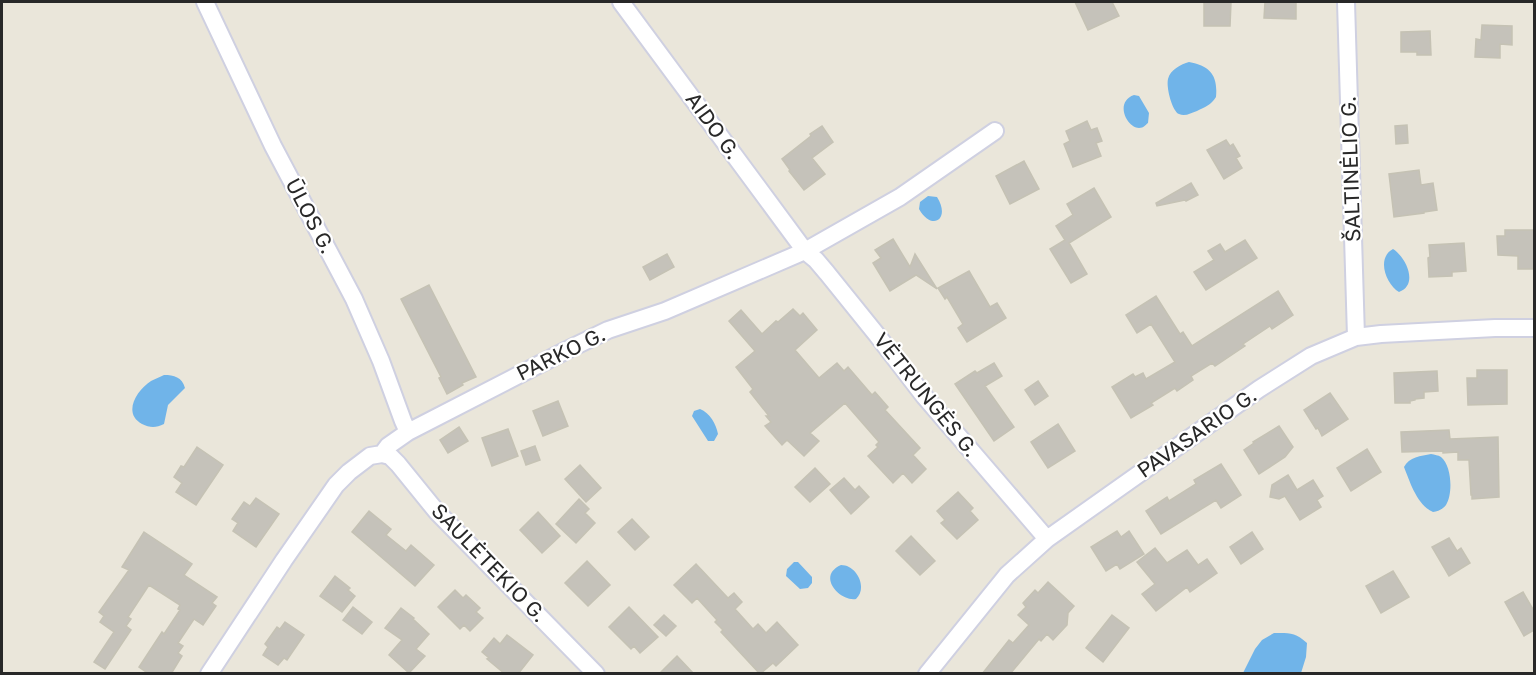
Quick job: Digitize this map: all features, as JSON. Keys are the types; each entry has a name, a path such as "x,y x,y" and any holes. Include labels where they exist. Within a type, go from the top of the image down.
{"street":[{"name":"ŪLOS G.","path":"205,2 273,146 354,299 408,432"},
{"name":"AIDO G.","path":"621,2 805,251"},
{"name":"ŠALTINĖLIO G.","path":"1346,2 1356,337"},
{"name":"PARKO G.","path":"209,674 336,485 370,456 382,454 388,446 408,432 608,330 664,311 805,251 900,197 995,130"},
{"name":"VĖTRUNGĖS G.","path":"805,251 827,273 924,396 1047,539"},
{"name":"PAVASARIO G.","path":"927,674 1007,575 1047,539 1295,365 1356,337 1424,331 1534,328"},
{"name":"SAULĖTEKIO G.","path":"382,454 390,456 398,464 437,512 596,674"}],"water":[{"path":"1189,62 1202,66 1211,73 1216,83 1216,97 1203,108 1181,115 1176,112 1172,104 1168,79 1176,68"},
{"path":"1134,95 1139,96 1149,113 1148,123 1141,128 1130,124 1124,114 1125,103"},
{"path":"928,196 937,197 941,205 941,217 938,220 929,220 919,209 920,202"},
{"path":"1393,249 1406,264 1409,277 1405,288 1399,292 1390,283 1384,264 1388,253"},
{"path":"164,375 177,377 185,388 168,405 164,424 153,427 142,424 133,414 134,402 146,385"},
{"path":"700,409 710,416 716,426 718,434 714,441 708,441 692,416 694,411"},
{"path":"1431,454 1440,456 1445,461 1450,480 1450,494 1446,505 1433,512 1418,499 1404,467 1412,459"},
{"path":"794,562 798,562 812,577 812,583 808,588 800,589 786,576 787,569"},
{"path":"841,565 852,569 859,578 861,589 856,599 843,596 833,587 831,575"},
{"path":"1274,633 1292,634 1307,643 1301,673 1243,673 1255,649 1262,640"}],"building":[{"path":"1075,2 1112,2 1119,16 1088,30"},
{"path":"1204,2 1231,2 1230,26 1204,26"},
{"path":"1265,2 1296,2 1296,19 1264,18"},
{"path":"1482,25 1512,26 1512,45 1500,44 1500,58 1475,57 1476,39 1481,40"},
{"path":"1430,31 1431,55 1401,52 1401,32"},
{"path":"1087,121 1091,130 1097,128 1102,141 1096,143 1101,156 1073,167 1064,144 1070,141 1066,131"},
{"path":"1407,125 1408,143 1396,144 1395,126"},
{"path":"822,126 833,142 812,158 825,174 804,190 782,159"},
{"path":"1226,140 1230,146 1233,144 1240,156 1236,158 1242,168 1224,179 1207,150"},
{"path":"1024,161 1039,189 1010,204 996,176"},
{"path":"1419,170 1421,185 1433,183 1437,210 1394,217 1389,174"},
{"path":"1191,183 1198,195 1186,201 1157,206 1156,203"},
{"path":"1094,188 1111,217 1069,243 1087,274 1071,283 1050,249 1065,240 1056,226 1073,215 1067,204"},
{"path":"1505,230 1534,230 1534,269 1518,269 1518,256 1498,255 1497,236 1505,236"},
{"path":"893,239 910,267 915,254 937,289 916,275 890,291 873,263 881,258 875,250"},
{"path":"1245,240 1257,258 1206,290 1194,272 1214,260 1208,251 1220,244 1225,252"},
{"path":"1464,243 1466,271 1452,272 1452,276 1429,277 1429,245"},
{"path":"667,254 674,267 650,280 643,267"},
{"path":"969,271 990,307 997,303 1006,318 967,342 958,328 963,324 947,297 945,299 938,288"},
{"path":"429,285 476,377 462,383 463,385 447,394 439,378 441,377 401,299"},
{"path":"1278,291 1293,315 1272,329 1270,326 1215,366 1212,363 1191,376 1193,380 1177,391 1175,388 1131,418 1112,387 1133,374 1135,377 1143,373 1146,379 1175,362 1151,324 1137,333 1126,315 1156,296 1180,334 1183,332 1192,346"},
{"path":"793,309 800,316 803,313 817,330 795,350 819,378 837,363 844,371 848,367 872,395 875,392 888,407 885,410 920,448 913,455 926,469 912,483 903,473 893,483 868,456 878,447 876,445 879,442 845,403 810,433 819,441 804,456 787,440 782,445 765,426 771,422 766,416 769,416 750,392 753,389 736,367 755,351 729,321 741,310 762,334"},
{"path":"994,363 1002,376 985,386 1014,427 994,441 955,384 975,371 977,373"},
{"path":"1477,370 1507,370 1507,404 1468,405 1467,378 1477,378"},
{"path":"1437,371 1438,391 1424,392 1424,398 1415,399 1410,403 1395,403 1394,373"},
{"path":"1038,381 1048,396 1035,405 1025,390"},
{"path":"1330,393 1348,419 1322,436 1304,410"},
{"path":"558,401 568,426 543,436 533,411"},
{"path":"1058,424 1075,451 1048,468 1031,442"},
{"path":"1279,426 1293,447 1285,457 1259,474 1244,450"},
{"path":"459,427 468,441 448,453 440,440"},
{"path":"508,429 518,456 492,466 482,438"},
{"path":"1449,430 1450,439 1498,437 1499,497 1472,499 1469,460 1458,460 1458,452 1402,452 1401,432"},
{"path":"535,446 540,460 526,465 521,451"},
{"path":"197,447 223,465 196,505 176,492 182,483 174,477 181,466 184,467"},
{"path":"1367,449 1381,472 1351,491 1337,468"},
{"path":"1221,464 1241,495 1221,508 1216,500 1161,534 1146,511 1167,497 1169,501 1196,484 1194,480"},
{"path":"580,465 601,488 586,502 565,479"},
{"path":"815,468 830,484 810,502 795,487"},
{"path":"1288,475 1297,490 1313,480 1323,496 1317,500 1321,507 1300,520 1285,496 1279,499 1270,497 1272,485"},
{"path":"844,478 855,490 859,486 869,497 851,514 830,490"},
{"path":"958,492 973,508 970,511 978,520 957,539 941,523 945,520 937,511"},
{"path":"256,498 279,514 256,547 233,531 238,523 232,519 244,502 250,506"},
{"path":"579,499 589,509 585,513 595,523 576,543 556,524"},
{"path":"369,511 391,529 386,535 406,551 411,545 434,565 415,586 352,532"},
{"path":"538,512 560,536 542,553 520,530"},
{"path":"632,519 649,537 635,550 618,532"},
{"path":"1117,531 1121,537 1129,531 1144,554 1120,569 1117,564 1106,571 1091,547"},
{"path":"144,532 192,564 184,575 217,597 212,603 216,606 203,625 194,619 178,643 183,646 178,653 182,656 171,674 149,674 139,667 180,610 178,609 180,605 149,585 128,617 131,619 126,626 131,630 105,669 94,662 114,632 100,622 104,616 99,612 129,570 122,567"},
{"path":"1252,532 1263,549 1241,564 1230,547"},
{"path":"911,536 935,561 920,575 896,551"},
{"path":"1449,538 1457,551 1461,548 1470,563 1449,576 1432,547"},
{"path":"1155,548 1167,563 1187,550 1198,565 1207,559 1217,573 1190,592 1187,587 1156,611 1142,594 1155,584 1137,562"},
{"path":"587,561 610,585 588,606 565,583"},
{"path":"696,564 728,598 734,593 742,602 735,609 753,629 758,624 766,633 777,622 798,645 776,666 773,663 760,674 721,632 723,630 715,622 717,620 697,598 692,603 674,585"},
{"path":"1393,571 1409,597 1381,613 1366,586"},
{"path":"335,576 350,588 348,590 355,596 342,612 320,596"},
{"path":"1048,582 1074,606 1068,613 1067,625 1053,640 1047,634 1041,641 1039,639 1010,674 982,674 1009,640 1013,643 1029,625 1018,615 1026,607 1023,603 1035,590 1038,593"},
{"path":"455,590 463,598 466,595 480,608 476,612 483,618 470,631 464,625 460,629 438,607"},
{"path":"1523,592 1534,611 1534,630 1524,636 1505,602"},
{"path":"353,607 372,622 362,634 343,620"},
{"path":"629,607 658,637 640,653 634,646 631,649 609,627"},
{"path":"401,608 429,634 416,649 425,656 409,673 389,655 402,640 385,628"},
{"path":"664,615 676,626 666,636 654,625"},
{"path":"1112,615 1129,628 1103,662 1086,648"},
{"path":"285,622 304,635 287,660 284,658 278,665 263,655 268,647 265,644 277,627 280,629"},
{"path":"507,635 533,655 518,674 505,674 482,652 494,638 500,644"},
{"path":"677,656 694,674 659,674"}]}
